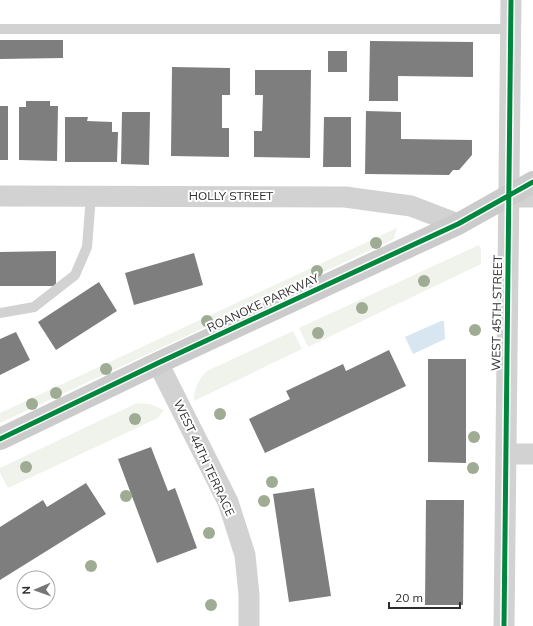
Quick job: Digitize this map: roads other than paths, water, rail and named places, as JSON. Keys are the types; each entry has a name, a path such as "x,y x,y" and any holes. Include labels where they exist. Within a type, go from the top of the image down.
{"street":[{"name":"WEST 45TH STREET","path":"504,626 511,0"},
{"name":"ROANOKE PARKWAY","path":"0,439 158,363 458,224 509,197 533,182"},
{"name":"HOLLY STREET","path":"0,196 345,197 411,206 458,224"},
{"path":"509,197 533,197"},
{"name":"WEST 44TH TERRACE","path":"158,363 228,502 245,555 249,595 249,626"},
{"path":"506,454 533,454"}],"lane":[{"path":"0,29 511,29"},
{"path":"0,313 34,307 75,275 87,247 91,196"}]}
